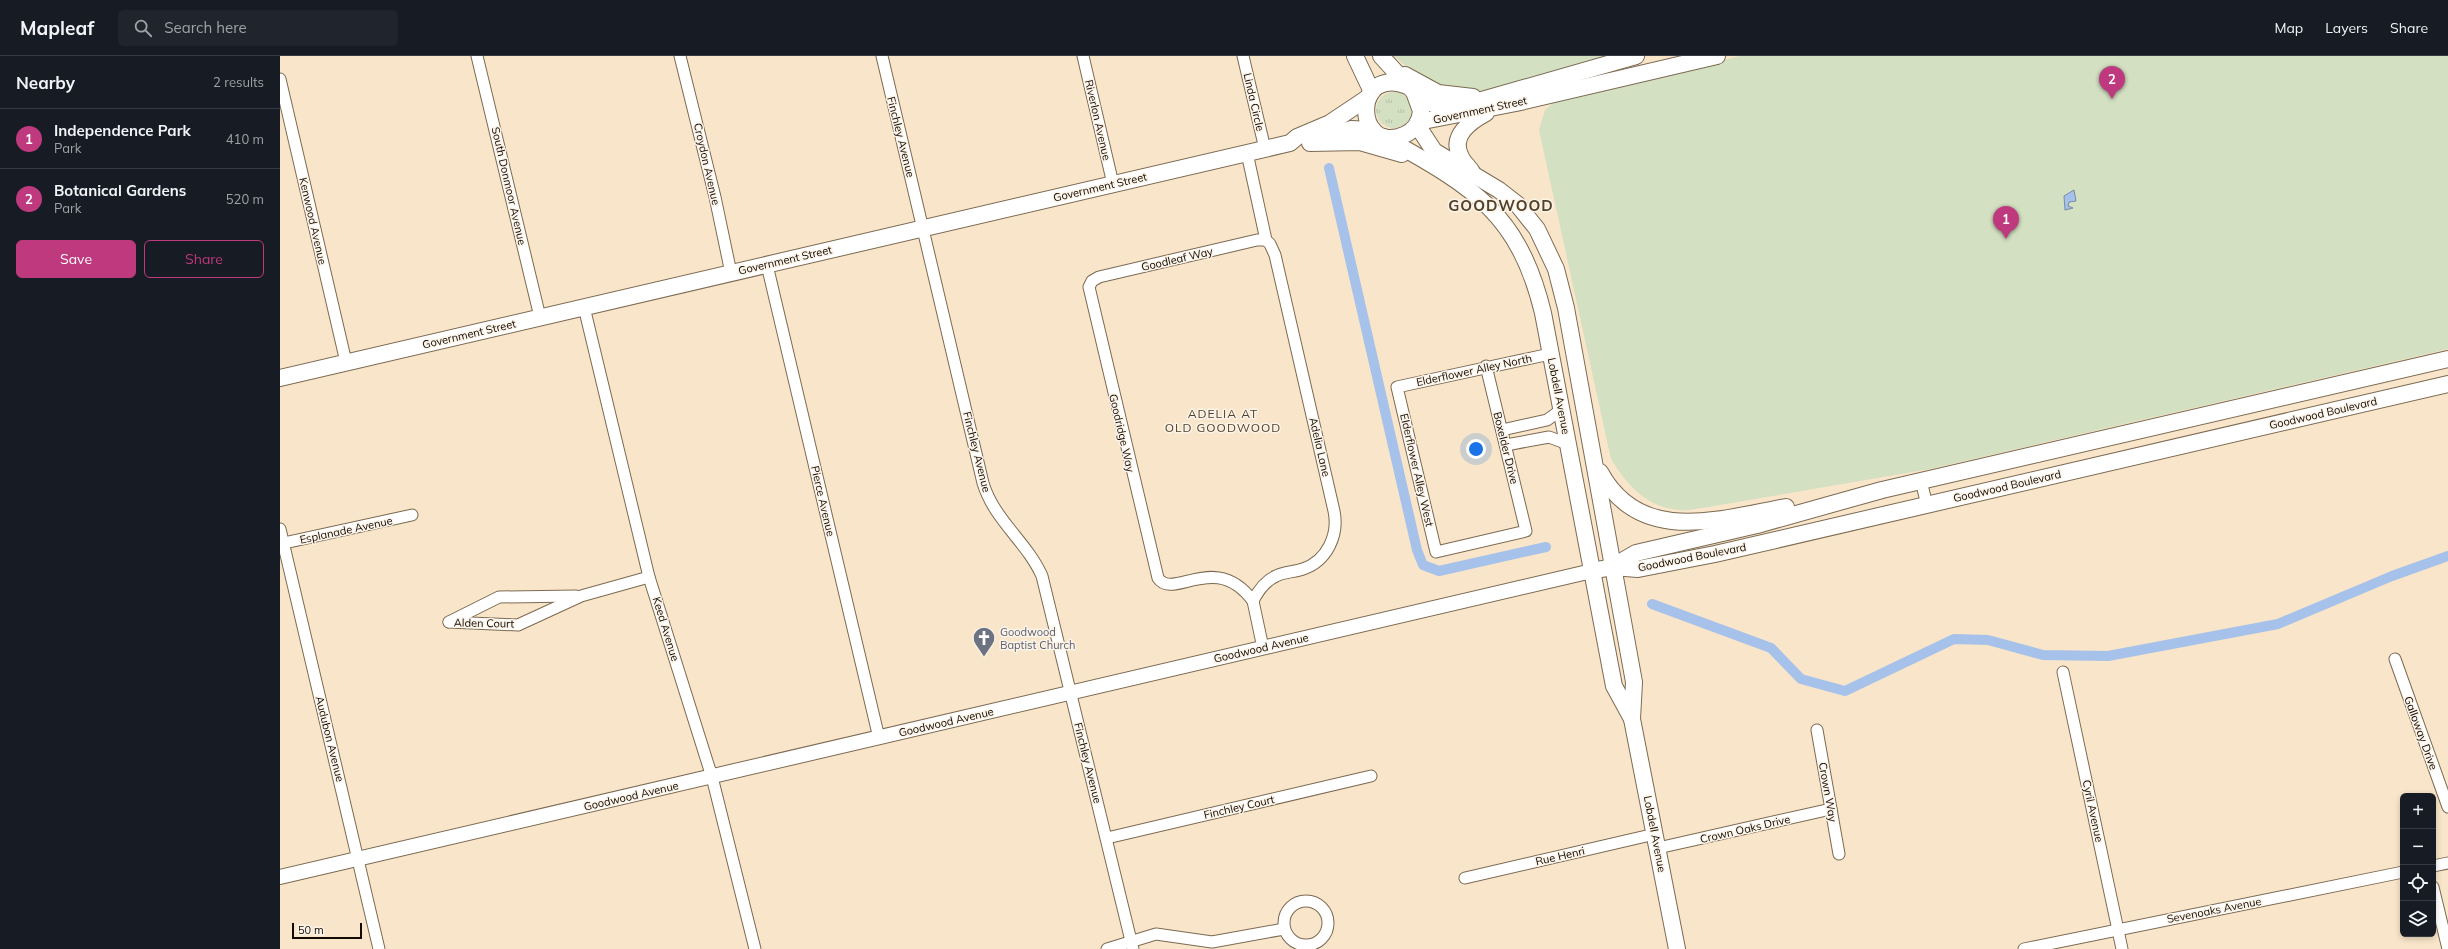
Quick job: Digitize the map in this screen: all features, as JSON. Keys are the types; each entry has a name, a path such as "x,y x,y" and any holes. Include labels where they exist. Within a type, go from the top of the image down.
{"main road":[{"path":"1355,56 1370,94 1365,109 1368,124 1379,133 1398,137 1413,130 1421,112 1414,92 1385,62"},
{"name":"Government Street","path":"1417,123 1500,100 1554,78 1636,56"},
{"name":"Government Street","path":"1414,92 1439,106 1454,107 1500,100 1542,97 1716,56"},
{"path":"1385,62 1429,89 1448,95 1500,100"},
{"path":"1351,110 1358,96 1363,74"},
{"path":"1370,94 1389,82 1396,82 1414,92"},
{"name":"Government Street","path":"280,378 476,334 540,317 1290,143 1297,137 1330,123 1351,110 1370,94"},
{"path":"1474,174 1460,157 1459,137 1462,131 1472,120 1500,100"},
{"name":"Lobdell Avenue","path":"1417,123 1434,151 1474,174 1517,204 1537,229 1548,248 1566,308 1595,462 1612,567 1634,682 1632,719 1677,949"},
{"name":"Government Street","path":"1290,143 1299,146 1310,144 1343,130 1361,128 1379,133"},
{"name":"Lobdell Avenue","path":"1379,133 1464,184 1501,218 1522,252 1533,278 1543,313 1614,686 1632,719"},
{"path":"1310,144 1360,142 1418,156"},
{"path":"1501,218 1517,204"},
{"path":"1543,313 1566,308"},
{"name":"Goodwood Boulevard","path":"1612,567 1636,553 1757,525 1882,490 2238,409 2255,403 2448,359"},
{"path":"2278,423 2302,410 2395,386 2394,372"},
{"name":"Goodwood Boulevard","path":"1612,567 1638,570 1715,554 2448,384"},
{"path":"2132,457 2173,439 2177,432 2176,423"},
{"path":"1595,462 1607,486 1627,505 1650,518 1686,523 1882,490"},
{"path":"1715,554 1722,540 1757,525"},
{"name":"Goodwood Avenue","path":"1592,571 1612,567"}],"street":[{"name":"South Donmoor Avenue","path":"477,56 540,317"},
{"name":"Croydon Avenue","path":"680,56 715,197 731,273"},
{"name":"Finchley Avenue","path":"882,56 986,494 995,511 1028,549 1042,576 1107,838 1132,946"},
{"name":"Riverlon Avenue","path":"1082,56 1113,184"},
{"name":"Linda Circle","path":"1244,56 1265,149"},
{"name":"Kenwood Avenue","path":"280,79 346,362"},
{"name":"Adelia Lane","path":"1247,153 1266,240 1270,244 1275,255 1336,525 1330,544 1322,557 1304,568 1275,577 1262,587 1253,601"},
{"name":"Goodleaf Way","path":"1090,284 1100,277 1257,240 1266,240"},
{"name":"Pierce Avenue","path":"767,264 879,738"},
{"name":"Goodridge Way","path":"1090,284 1090,292 1154,572 1160,582 1169,586 1208,577 1221,577 1240,587 1253,601"},
{"name":"Keed Avenue","path":"584,307 650,577 712,777 755,949"},
{"name":"Elderflower Alley North","path":"1397,387 1486,366 1550,354"},
{"name":"Boxelder Drive","path":"1486,366 1526,531"},
{"name":"Elderflower Alley West","path":"1397,387 1436,552 1526,531"},
{"path":"1502,430 1547,420 1561,410"},
{"path":"1506,445 1549,437 1568,444"},
{"path":"1921,481 1927,505"},
{"name":"Esplanade Avenue","path":"282,544 412,515"},
{"name":"Audubon Avenue","path":"280,530 282,544 379,949"},
{"name":"Goodwood Avenue","path":"280,877 1592,571"},
{"name":"Alden Court","path":"581,596 499,597 449,622 518,625 581,596 650,577"},
{"path":"1253,601 1263,648"},
{"name":"Galloway Drive","path":"2395,659 2448,807"},
{"name":"Cyril Avenue","path":"2063,672 2122,949"},
{"name":"Crown Way","path":"1817,730 1839,854"},
{"name":"Finchley Court","path":"1107,838 1371,776"},
{"name":"Crown Oaks Drive","path":"1657,841 1831,809"},
{"name":"Rue Henri","path":"1465,878 1657,841"},
{"path":"2436,865 2448,863"},
{"name":"Sevenoaks Avenue","path":"2024,949 2400,873"},
{"path":"2436,899 2448,949"},
{"path":"1300,902 1315,903 1323,908 1328,917 1328,927 1324,936 1316,943 1307,946 1297,944 1289,938 1284,929 1284,919 1288,910 1300,902"},
{"path":"1107,949 1132,946 1156,934 1212,942 1284,929"}],"green space":[{"path":"1394,56 1616,56 1474,93 1451,90 1431,82 1412,71"},
{"path":"1740,56 2448,56 2448,349 1930,469 1690,510 1680,510 1658,505 1639,494 1624,478 1611,459 1539,130 1545,110 1558,99"},
{"path":"1398,92 1407,97 1411,103 1411,117 1407,123 1398,128 1390,128 1381,123 1377,117 1376,106 1381,97 1387,93"}],"water":[{"path":"2074,190 2076,201 2069,202 2068,206 2073,208 2065,210 2064,196"}],"waterway":[{"path":"1329,168 1417,550 1423,565 1439,571 1546,547"},
{"path":"1652,604 1771,648 1801,679 1845,691 1954,639 1988,640 2043,655 2108,656 2278,624 2392,576 2448,556"}],"place":[{"name":"Botanical Gardens","path":"2112,99"},
{"name":"Independence Park","path":"2006,239"},
{"name":"Goodwood Baptist Church","path":"984,658"}],"district":[{"name":"GOODWOOD","path":"1501,205"},
{"name":"ADELIA AT OLD GOODWOOD","path":"1223,420"}]}
